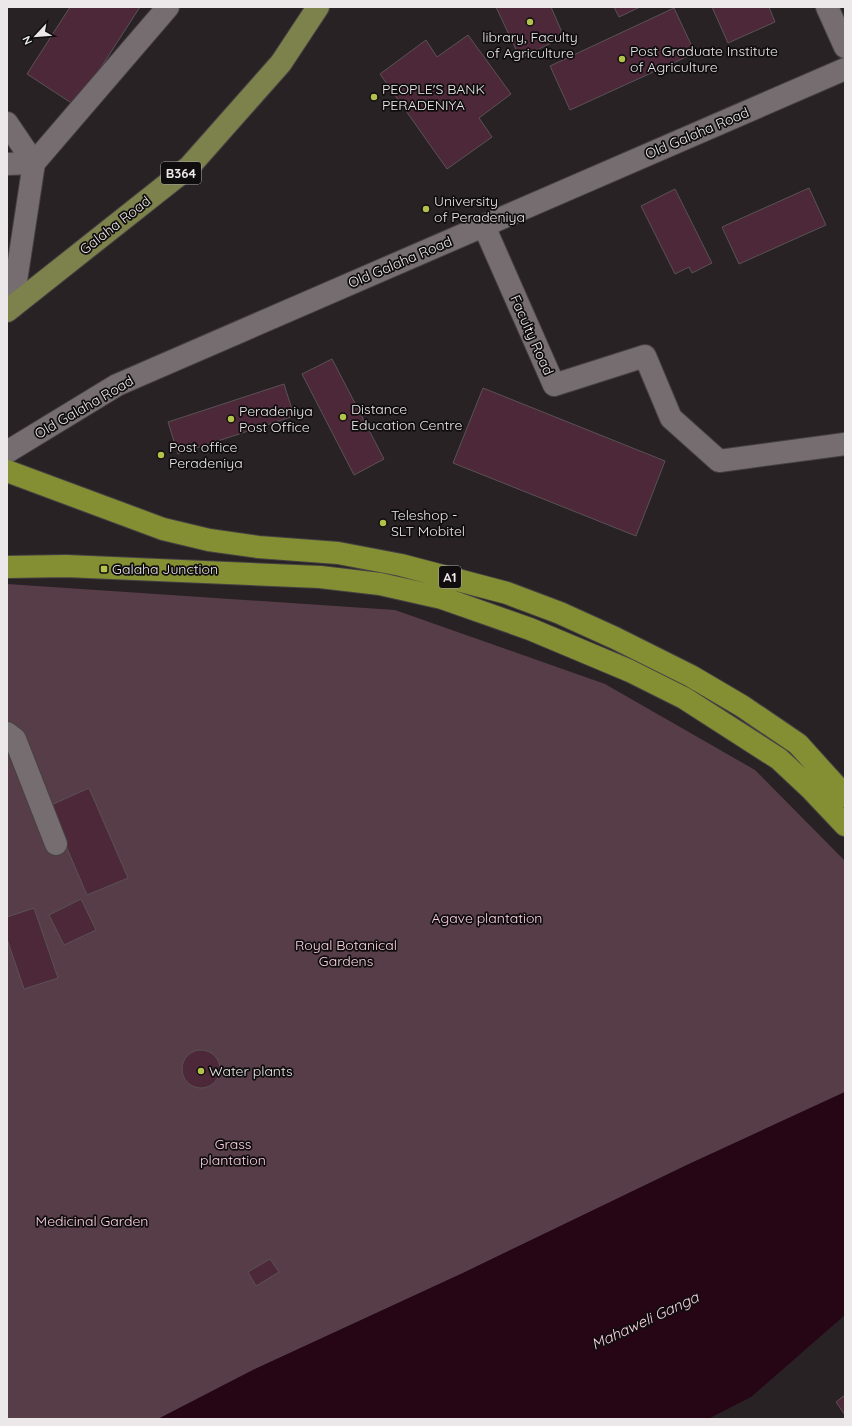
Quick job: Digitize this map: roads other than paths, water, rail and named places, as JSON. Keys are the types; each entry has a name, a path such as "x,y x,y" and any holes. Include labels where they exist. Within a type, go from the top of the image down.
{"highway":[{"name":"A1","path":"7,471 163,529 209,540 258,547 338,553 401,564 507,593 560,613 692,676 742,706 798,744 845,796"},
{"name":"A1","path":"7,567 66,566 320,577 380,584 442,598 530,629 630,671 684,698 779,759 811,789 845,825"}],"main road":[{"name":"Galaha Road","path":"9,311 189,167 281,63 318,7"}],"lane":[{"path":"9,311 34,164 168,7"},
{"path":"827,7 845,47"},
{"name":"Old Galaha Road","path":"7,452 118,385 845,69"},
{"path":"7,122 34,164"},
{"path":"7,164 34,164"},
{"name":"Faculty Road","path":"484,226 554,385 645,356 670,418 719,461 845,444"},
{"path":"7,733 15,740 56,844"}],"water":[{"name":"Mahaweli Ganga","path":"845,1092 845,1315 751,1397 708,1419 158,1419 253,1370 463,1273 689,1164"}],"place":[{"name":"library, Faculty of Agriculture","path":"530,22"},
{"name":"Post Graduate Institute of Agriculture","path":"622,59"},
{"name":"PEOPLE'S BANK PERADENIYA","path":"374,97"},
{"name":"University of Peradeniya","path":"426,209"},
{"name":"Distance Education Centre","path":"343,417"},
{"name":"Peradeniya Post Office","path":"231,419"},
{"name":"Post office Peradeniya","path":"161,455"},
{"name":"Teleshop - SLT Mobitel","path":"383,523"},
{"name":"Galaha Junction","path":"104,569"},
{"name":"Water plants","path":"201,1071"}],"park label":[{"name":"Agave plantation","path":"487,918"},
{"name":"Royal Botanical Gardens","path":"346,954"},
{"name":"Grass plantation","path":"233,1152"},
{"name":"Medicinal Garden","path":"92,1221"}]}
